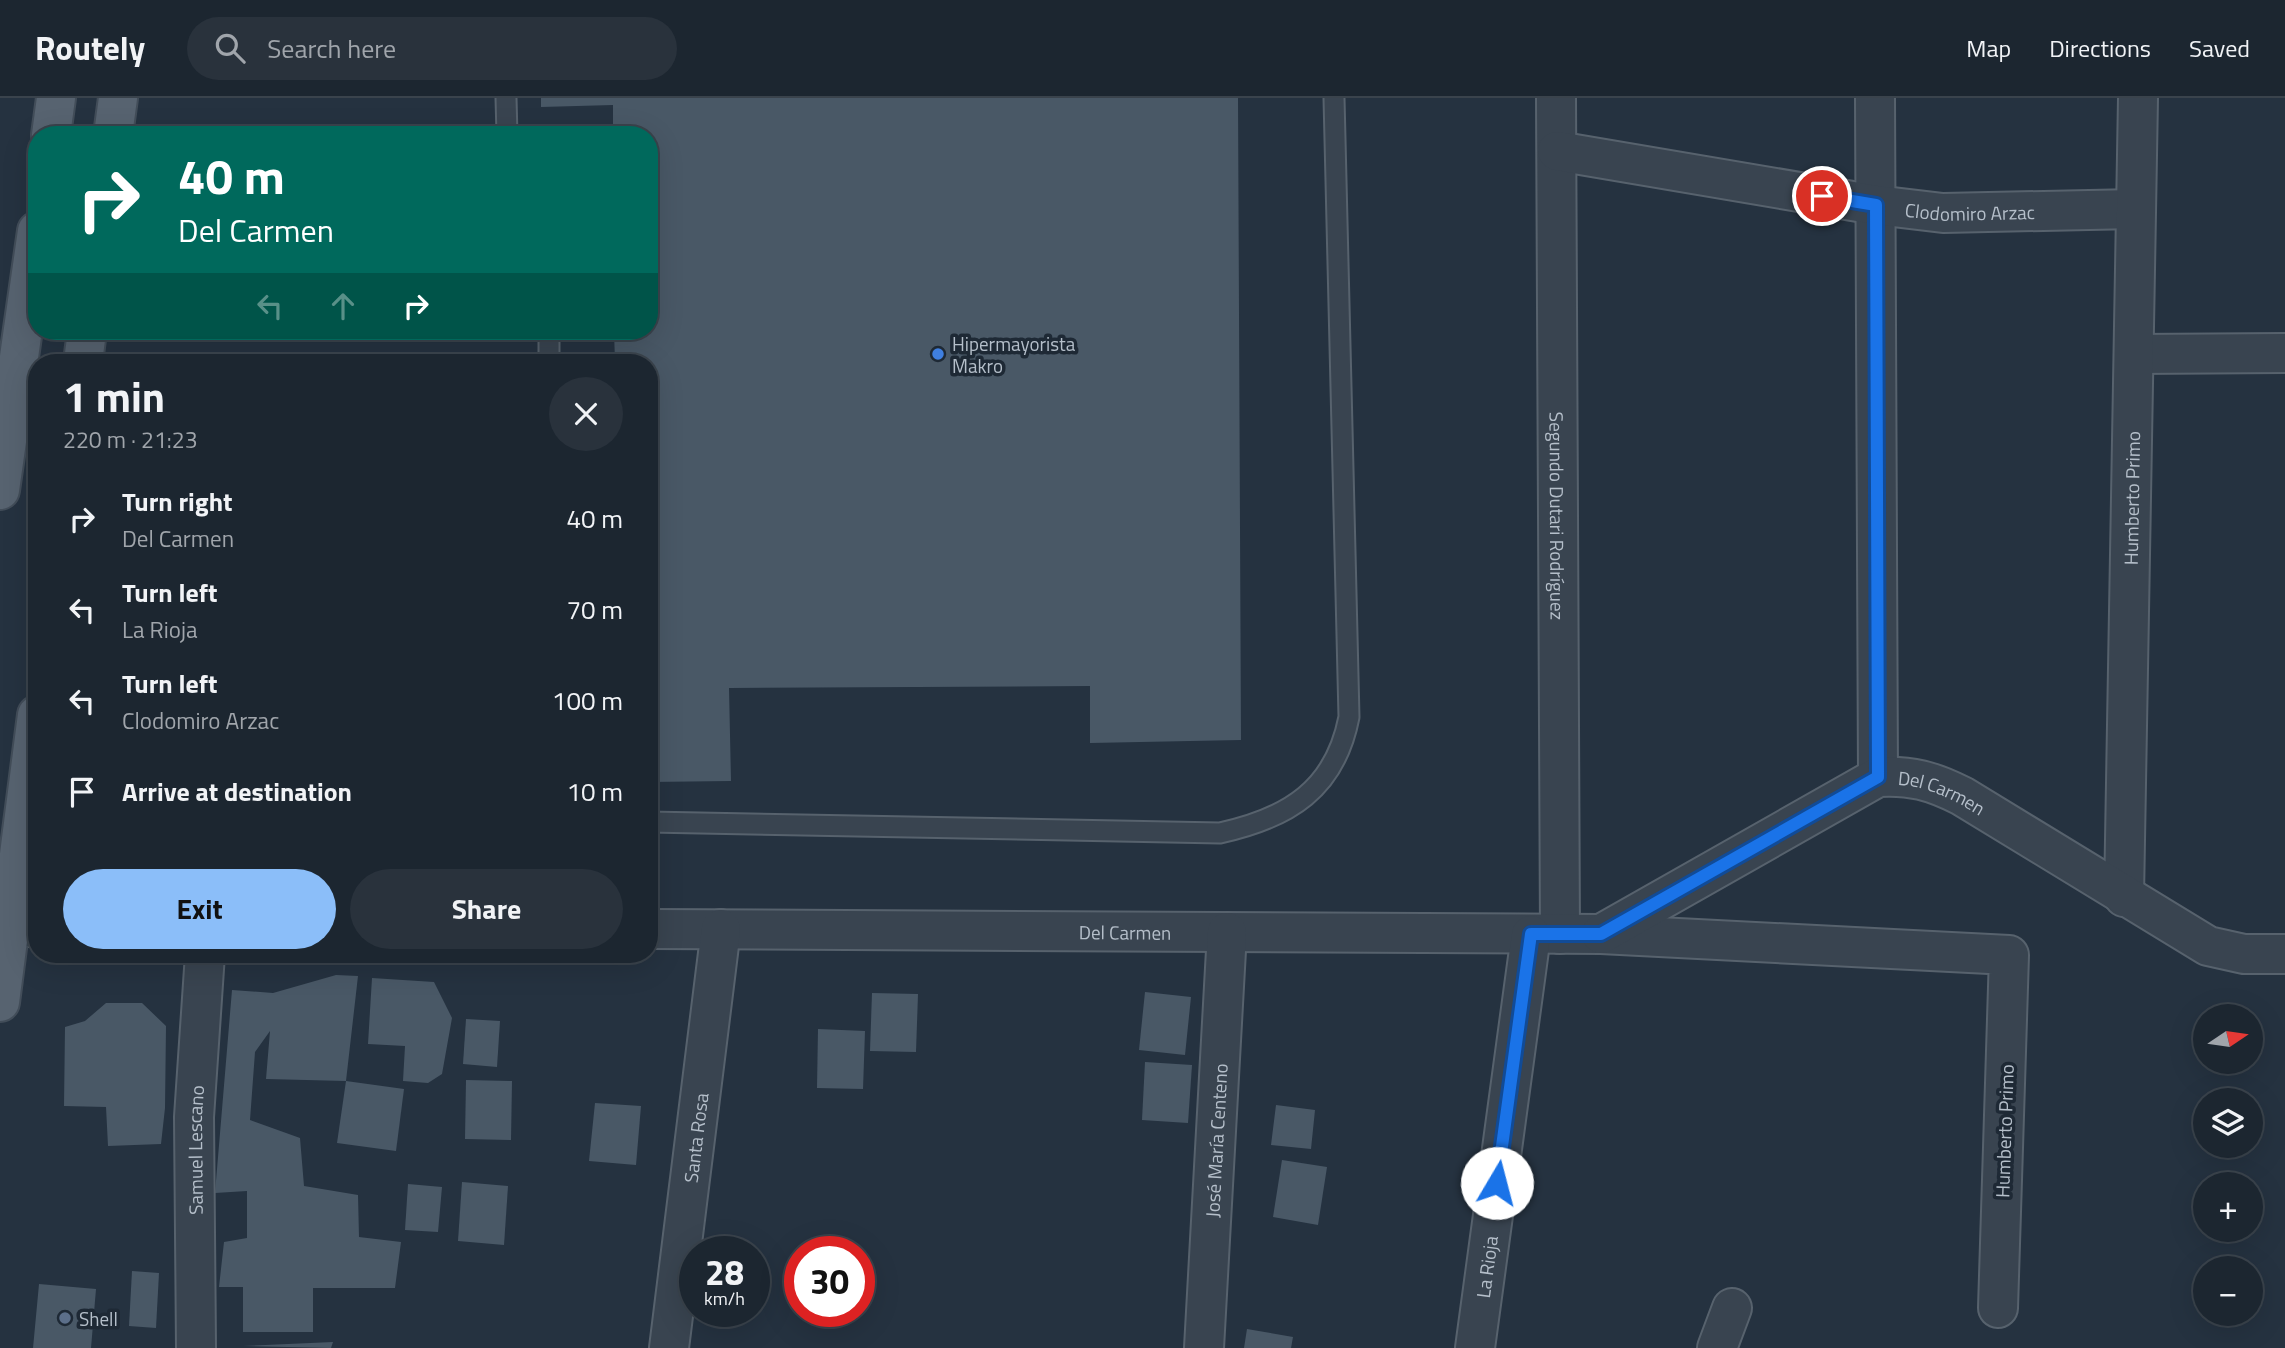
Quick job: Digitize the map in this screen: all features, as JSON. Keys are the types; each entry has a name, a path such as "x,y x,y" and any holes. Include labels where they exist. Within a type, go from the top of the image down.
{"main road":[{"path":"52,126 56,98"},
{"path":"114,126 118,98"},
{"path":"0,490 28,294"},
{"path":"0,1002 15,928 28,802"}],"street":[{"name":"Segundo Dutari Rodríguez","path":"1546,934 1556,98"},
{"path":"1875,98 1878,777"},
{"name":"Humberto Primo","path":"2124,897 2138,98"},
{"name":"Clodomiro Arzac","path":"1557,151 1876,205 1943,213 2135,209"},
{"path":"2135,354 2285,353"},
{"name":"Del Carmen","path":"1601,934 1878,777 1906,775 1931,780 1951,791 2208,946 2244,954 2285,954"},
{"name":"Del Carmen","path":"658,929 1601,934 2010,955"},
{"name":"Santa Rosa","path":"669,1348 721,929"},
{"name":"José María Centeno","path":"1204,1348 1227,932"},
{"name":"La Rioja","path":"1475,1348 1546,934"},
{"name":"Humberto Primo","path":"1998,1308 2010,955"},
{"name":"Samuel Lescano","path":"196,1348 194,1117 204,963"},
{"path":"1717,1348 1732,1308"}],"lane":[{"path":"506,98 506,126"},
{"path":"658,822 1220,833 1246,828 1282,813 1308,796 1330,772 1343,746 1349,717 1334,98"}],"building":[{"path":"541,98 1238,98 1241,740 1090,743 1090,686 729,688 731,781 658,782 658,354 615,354 614,340 658,340 658,126 613,126 613,105 541,107"},
{"path":"336,975 358,976 346,1081 266,1079 270,1031 255,1052 250,1120 300,1138 304,1186 358,1195 359,1237 401,1242 395,1288 313,1288 313,1332 243,1332 243,1287 219,1287 224,1242 247,1238 247,1191 215,1193 232,990 273,993"},
{"path":"372,978 434,982 452,1018 442,1074 428,1083 403,1081 405,1046 368,1044"},
{"path":"1145,992 1191,997 1185,1055 1139,1050"},
{"path":"872,993 918,994 916,1052 870,1051"},
{"path":"106,1003 142,1003 166,1026 165,1108 161,1144 108,1146 106,1107 64,1106 65,1027 85,1021"},
{"path":"466,1019 500,1021 497,1067 463,1064"},
{"path":"818,1029 865,1031 863,1089 817,1088"},
{"path":"1145,1062 1192,1065 1188,1123 1142,1120"},
{"path":"466,1080 512,1081 511,1140 465,1139"},
{"path":"346,1081 404,1089 396,1151 337,1143"},
{"path":"595,1103 641,1106 636,1165 589,1161"},
{"path":"1276,1105 1315,1110 1311,1149 1271,1145"},
{"path":"1282,1160 1327,1167 1318,1225 1273,1217"},
{"path":"462,1182 508,1186 504,1245 458,1241"},
{"path":"408,1184 442,1187 438,1232 405,1230"},
{"path":"132,1271 159,1273 156,1328 129,1326"},
{"name":"Shell","path":"39,1284 96,1289 91,1348 33,1348"},
{"path":"1247,1329 1293,1337 1291,1348 1244,1348"},
{"path":"333,1342 331,1348 243,1346"}],"place":[{"name":"Hipermayorista Makro","path":"938,354"},
{"name":"Shell","path":"65,1318"}],"route":[{"path":"1497,1183 1531,934 1601,934 1878,777 1876,205 1822,196"}]}
